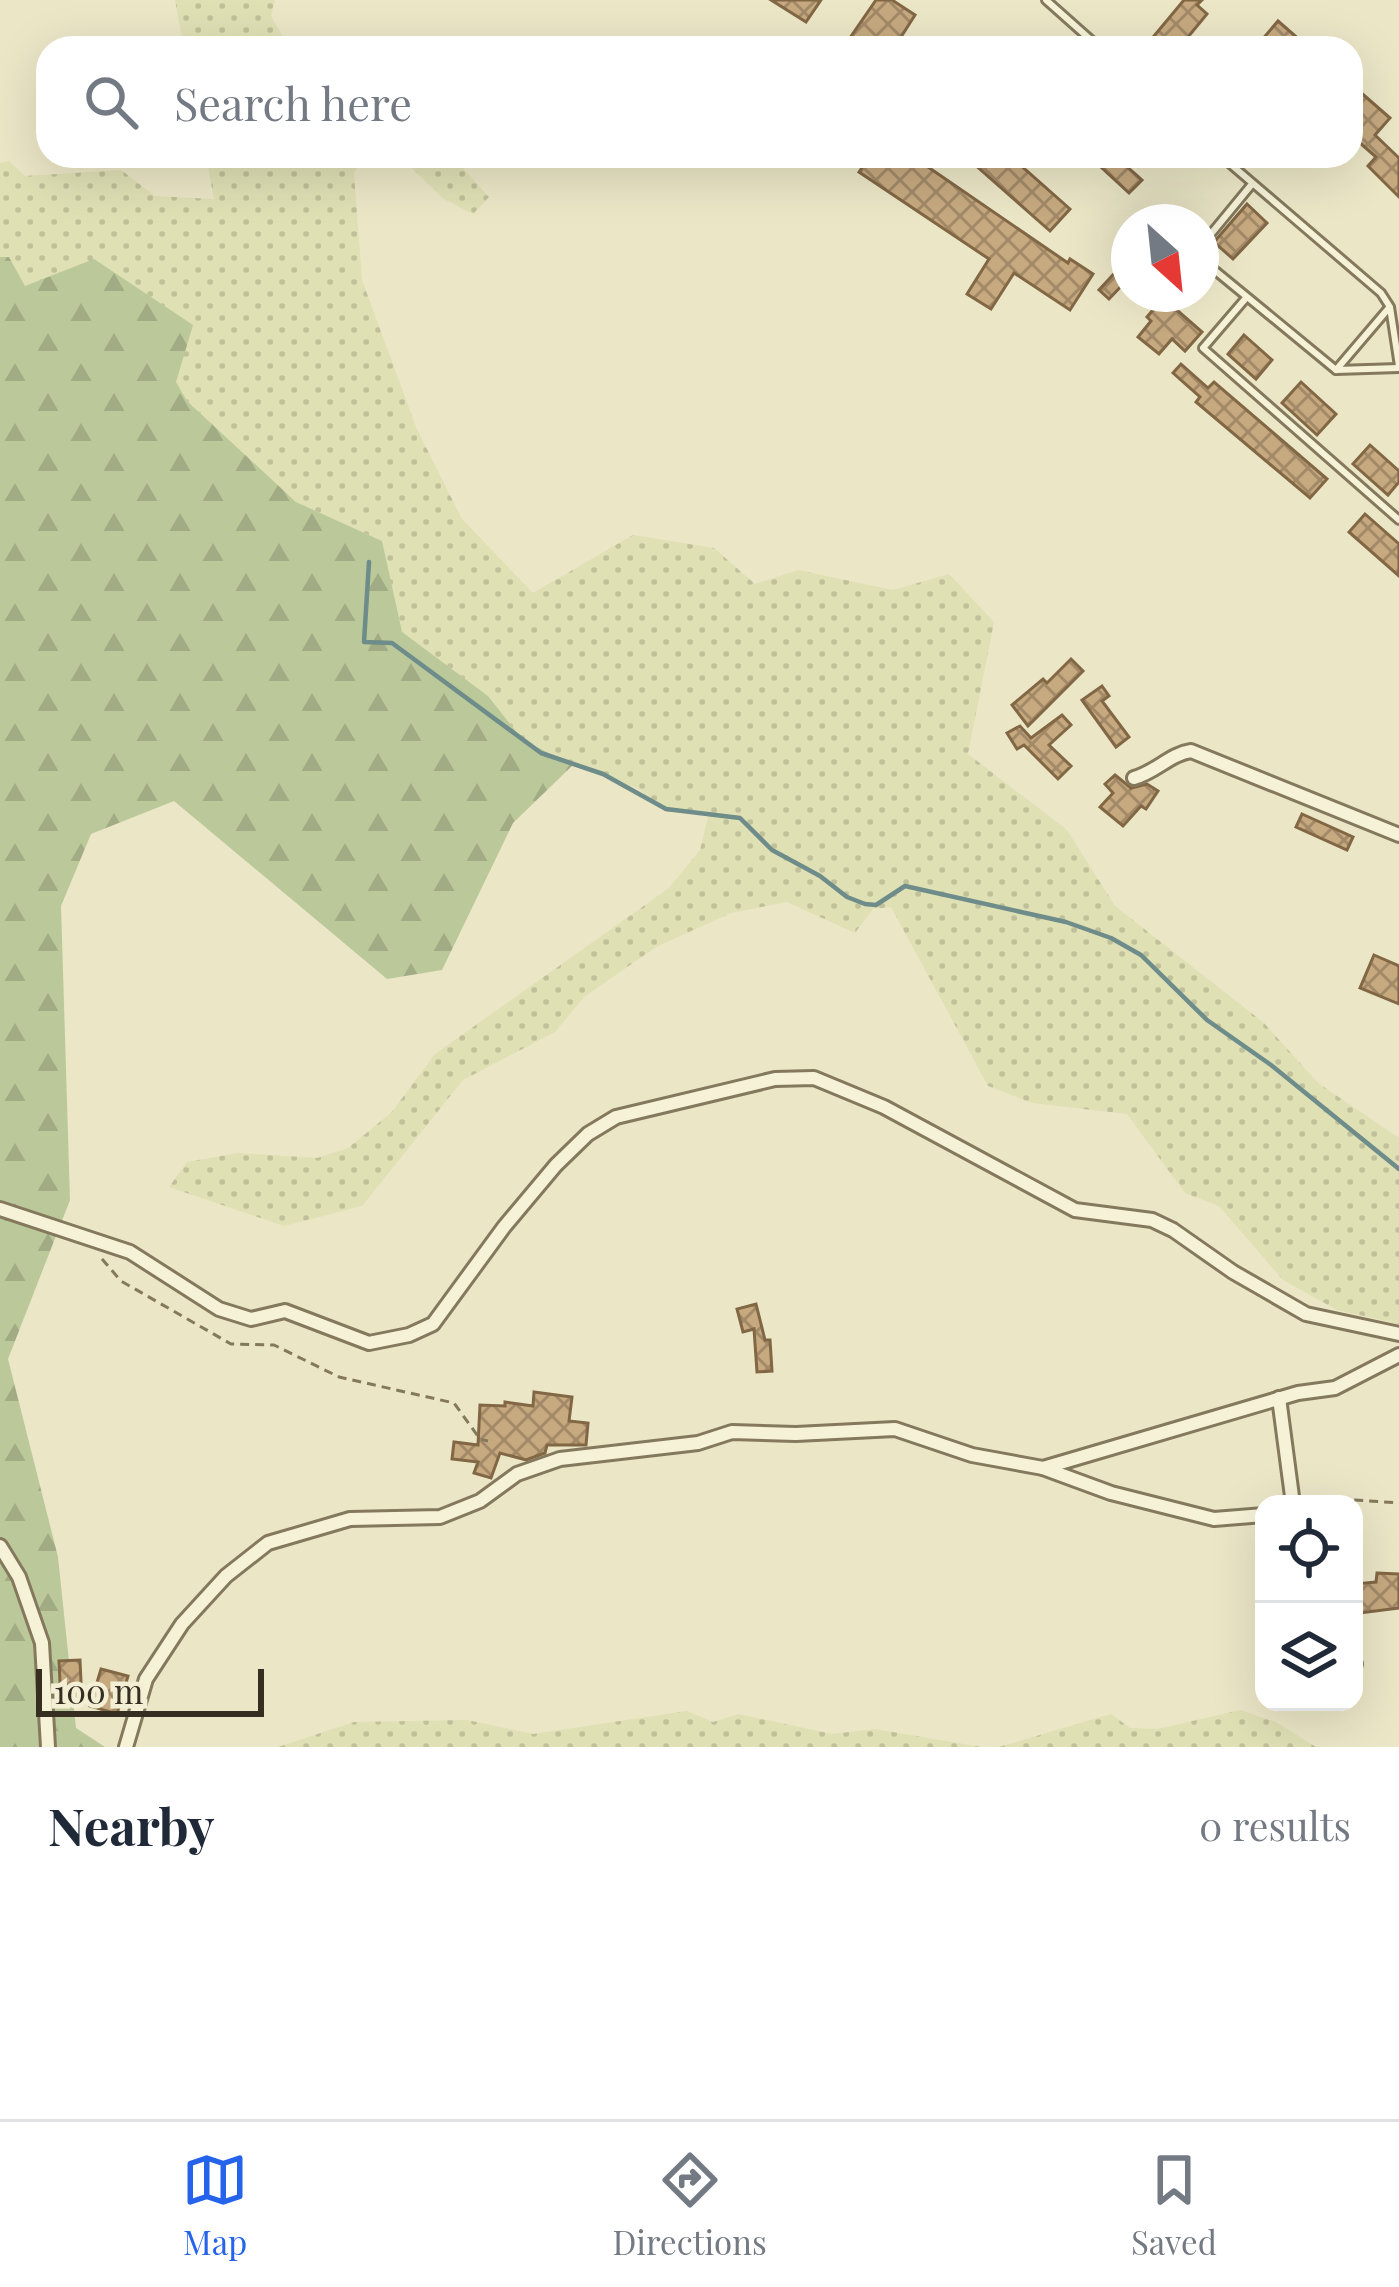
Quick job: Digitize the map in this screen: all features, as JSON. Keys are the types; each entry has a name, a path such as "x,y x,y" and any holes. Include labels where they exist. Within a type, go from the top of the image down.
{"street":[{"path":"1134,778 1165,766 1175,754 1191,751 1399,835"},
{"path":"0,1209 130,1252 219,1309 251,1319 285,1311 369,1343 409,1335 433,1324 556,1165 588,1134 616,1117 775,1079 814,1078 884,1106 1075,1210 1152,1220 1173,1230 1306,1314 1399,1334"},
{"path":"1042,1468 1279,1398 1336,1388 1399,1355"},
{"path":"1279,1398 1292,1495"},
{"path":"126,1747 146,1679 182,1624 226,1576 268,1543 350,1520 440,1516 479,1501 517,1474 560,1459 698,1443 732,1432 895,1429 972,1455 1042,1468 1111,1493 1214,1519 1255,1516"},
{"path":"0,1546 19,1577 42,1643 47,1747"}],"lane":[{"path":"1046,0 1086,36"},
{"path":"1219,275 1336,370 1399,367 1390,307 1381,293 1234,168"},
{"path":"1219,224 1252,184"},
{"path":"1246,298 1203,348 1399,520"},
{"path":"1336,370 1390,307"}],"path":[{"path":"82,1234 121,1280 231,1344 274,1345 339,1377 454,1403 480,1439 488,1441"},
{"path":"1363,1501 1399,1504"}],"green space":[{"path":"175,0 275,0 271,16 283,36 182,36"},
{"path":"9,161 25,176 121,170 155,196 214,199 208,168 357,168 362,280 416,427 462,519 533,593 633,535 714,548 755,584 798,570 893,590 949,574 994,622 968,754 1067,830 1115,906 1264,1023 1318,1083 1399,1138 1399,1324 1337,1310 1283,1280 1219,1206 1185,1193 1127,1114 1032,1103 988,1086 891,907 873,909 855,933 787,902 731,913 656,947 584,997 555,1032 463,1080 362,1206 284,1226 169,1187 187,1162 238,1153 317,1158 348,1148 391,1113 435,1054 669,888 700,850 709,813 668,812 637,788 573,765 523,740 488,696 401,632 382,541 296,502 187,401 176,383 25,286 9,257 0,257 0,163"},
{"path":"412,168 463,168 489,197 473,214 444,199"},
{"path":"0,257 9,257 25,286 94,259 193,325 176,382 187,401 296,502 382,541 402,632 488,696 523,740 573,765 513,823 442,970 387,979 174,801 91,834 61,906 70,1200 8,1359 58,1557 76,1728 105,1747 0,1747"},
{"path":"1240,1710 1276,1722 1316,1747 999,1747 1111,1714 1130,1728 1158,1729"},
{"path":"687,1711 713,1722 738,1714 832,1734 875,1729 981,1747 278,1747 354,1722 467,1720 533,1734"}],"building":[{"path":"771,0 821,0 806,22"},
{"path":"876,0 892,0 915,15 902,36 851,36"},
{"path":"1184,0 1202,0 1197,5 1207,14 1189,36 1154,36"},
{"path":"1278,21 1295,36 1265,36"},
{"path":"1363,94 1390,118 1375,135 1399,158 1399,197 1368,166 1376,157 1363,146"},
{"path":"862,168 929,168 1068,263 1070,259 1093,274 1070,310 1014,273 991,309 967,294 989,259 859,172"},
{"path":"979,168 1024,168 1070,209 1050,231"},
{"path":"1102,168 1128,168 1142,180 1129,193"},
{"path":"1247,204 1267,223 1233,259 1219,246 1219,236"},
{"path":"1111,277 1111,297 1099,290"},
{"path":"1151,312 1179,312 1202,332 1185,351 1172,339 1159,354 1138,337 1151,321 1147,317"},
{"path":"1244,335 1272,360 1256,379 1228,354"},
{"path":"1181,364 1208,388 1214,382 1327,479 1310,498 1196,402 1200,397 1173,373"},
{"path":"1301,382 1336,414 1317,435 1282,403"},
{"path":"1370,445 1399,471 1399,482 1388,495 1353,464"},
{"path":"1365,514 1399,544 1399,576 1349,532"},
{"path":"1071,659 1083,671 1028,726 1012,705 1043,679 1047,683"},
{"path":"1102,686 1109,696 1102,701 1129,737 1116,747 1082,700"},
{"path":"1062,715 1071,725 1049,745 1071,766 1058,779 1024,745 1017,749 1007,733 1020,726 1031,738"},
{"path":"1115,775 1131,788 1147,784 1158,791 1146,809 1141,806 1123,826 1100,807 1113,793 1105,784"},
{"path":"1302,814 1353,837 1347,850 1296,827"},
{"path":"1374,955 1399,966 1399,1004 1360,988"},
{"path":"756,1304 765,1340 770,1340 772,1371 757,1372 754,1329 743,1332 737,1309"},
{"path":"534,1392 572,1397 569,1421 588,1423 586,1445 547,1445 545,1453 526,1460 500,1453 491,1478 474,1473 478,1462 452,1459 454,1442 478,1445 480,1405 533,1406"},
{"path":"1377,1573 1399,1574 1399,1608 1363,1613 1363,1583 1376,1582"},
{"path":"80,1660 82,1703 61,1704 59,1661"},
{"path":"101,1669 128,1676 117,1714 90,1706"}],"waterway":[{"path":"369,562 364,642 392,643 541,753 603,774 666,809 740,818 772,850 865,904 876,905 905,886 1066,922 1111,938 1141,955 1207,1020 1271,1065 1399,1169"}]}
